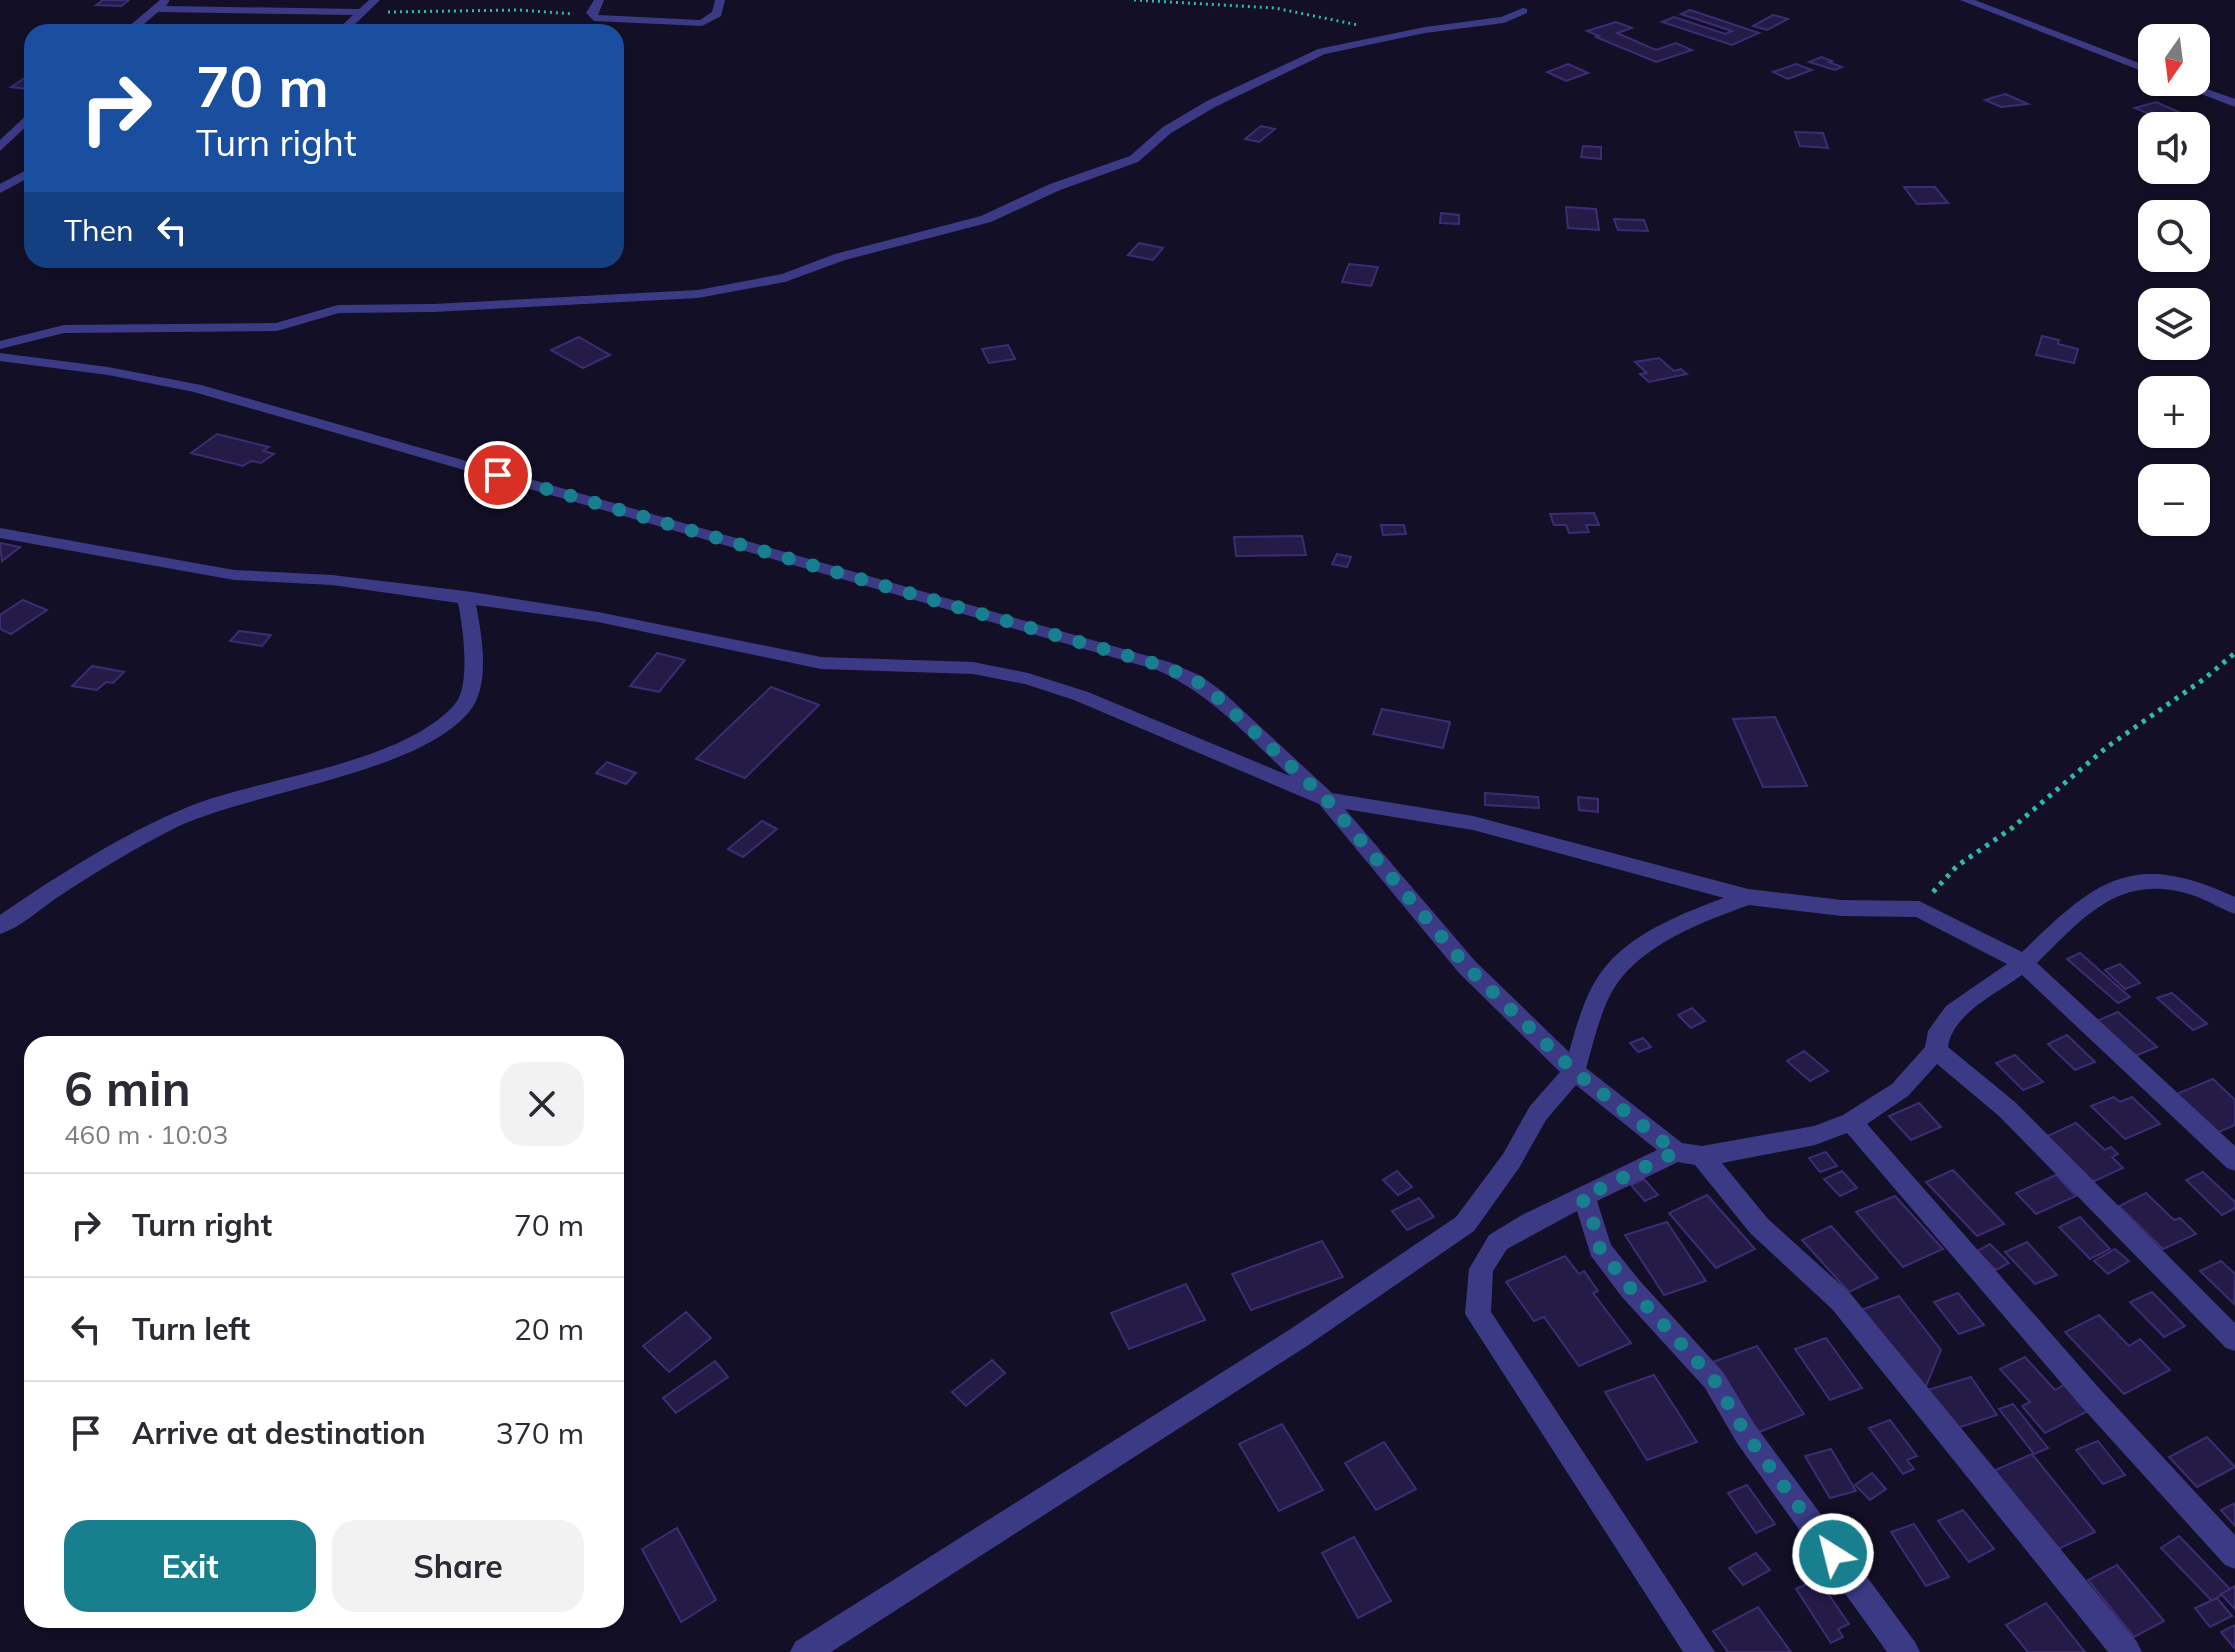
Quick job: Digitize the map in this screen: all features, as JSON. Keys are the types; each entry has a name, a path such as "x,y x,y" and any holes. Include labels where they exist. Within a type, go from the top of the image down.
{"street":[{"path":"137,24 166,0"},
{"path":"350,24 375,0"},
{"path":"599,0 591,13 594,18 702,23 717,14 720,0"},
{"path":"1965,0 2138,67"},
{"path":"155,9 364,12"},
{"path":"0,345 64,329 277,327 338,309 433,308 698,294 785,278 840,257 986,219 1055,187 1134,159 1167,130 1211,104 1322,51 1388,37 1504,20 1523,11"},
{"path":"2210,94 2235,103"},
{"path":"0,147 24,122"},
{"path":"0,189 24,176"},
{"path":"0,357 108,371 196,388 1163,666 1195,680 1326,799 1467,967 1574,1071 1689,1154 1759,1226 1841,1301 2127,1652"},
{"path":"0,533 234,575 332,580 465,596 598,617 821,663 973,668 1028,679 1081,696 1326,799 1473,823 1748,897 1842,908 1919,909 2024,963 2049,990 2235,1161"},
{"path":"0,926 83,868 156,828 245,792 390,753 429,734 462,707 472,690 471,617 465,596"},
{"path":"1700,1652 1478,1314 1481,1269 1498,1242 1581,1198 1689,1154 1815,1135 1851,1122 1900,1090 1936,1050 1939,1031 1954,1012 2024,963 2075,913 2122,884 2151,881 2174,884 2201,890 2235,906"},
{"path":"805,1652 1284,1347 1465,1224 1511,1161 1538,1113 1574,1071 1592,1012 1612,973 1635,951 1694,917 1748,897"},
{"path":"1936,1050 2007,1109 2235,1340"},
{"path":"1851,1122 2089,1396 2235,1555"},
{"path":"1581,1198 1590,1210 1600,1249 1631,1289 1714,1380 1746,1434 1905,1652"},
{"path":"1465,1224 1498,1242"}],"path":[{"path":"1134,0 1272,7 1355,24 1388,37"},
{"path":"364,12 591,13"},
{"path":"1919,909 1957,866 2012,828 2107,747 2204,679 2235,653"}],"building":[{"path":"103,0 129,0 121,6 96,5"},
{"path":"1690,10 1759,33 1732,45 1662,22 1674,17 1725,34 1732,31 1681,14"},
{"path":"1773,15 1788,19 1767,30 1753,26"},
{"path":"1616,22 1632,28 1617,33 1656,50 1676,43 1692,50 1656,62 1587,31"},
{"path":"1821,57 1842,67 1835,70 1809,62"},
{"path":"1568,64 1588,73 1566,81 1547,72"},
{"path":"1796,64 1812,70 1788,79 1773,72"},
{"path":"24,79 24,89 11,87"},
{"path":"2005,94 2028,104 2001,107 1985,100"},
{"path":"2156,102 2178,112 2144,112 2135,108"},
{"path":"1261,126 1275,129 1259,142 1245,139"},
{"path":"1795,132 1823,133 1828,148 1800,146"},
{"path":"1583,146 1601,147 1601,159 1581,157"},
{"path":"1904,187 1935,187 1948,203 1917,204"},
{"path":"1566,207 1596,209 1599,230 1568,228"},
{"path":"1441,213 1459,215 1459,224 1440,223"},
{"path":"1614,219 1644,220 1648,231 1618,230"},
{"path":"1139,243 1163,248 1153,260 1128,255"},
{"path":"1349,264 1378,267 1371,286 1342,282"},
{"path":"2042,336 2078,349 2074,363 2036,355"},
{"path":"579,337 610,355 583,368 551,350"},
{"path":"1008,345 1015,359 989,363 982,349"},
{"path":"1659,358 1674,371 1681,369 1687,374 1649,382 1640,374 1647,373 1635,362"},
{"path":"217,434 269,447 263,451 274,454 261,463 251,461 243,466 191,453"},
{"path":"1594,513 1599,525 1586,525 1589,532 1569,533 1566,525 1554,525 1550,514"},
{"path":"1381,525 1404,525 1406,534 1383,535"},
{"path":"1302,536 1306,555 1236,556 1234,537"},
{"path":"0,543 20,547 2,561"},
{"path":"1337,554 1351,557 1347,567 1332,564"},
{"path":"23,600 47,610 11,634 0,629 0,615"},
{"path":"239,631 271,635 262,646 230,641"},
{"path":"657,653 685,660 659,692 630,686"},
{"path":"92,666 124,672 113,683 106,682 97,690 72,686"},
{"path":"771,687 819,705 745,778 696,759"},
{"path":"1382,709 1450,722 1443,748 1373,734"},
{"path":"1775,717 1807,786 1763,787 1733,719"},
{"path":"607,762 636,773 626,784 596,773"},
{"path":"1485,793 1538,797 1539,808 1485,805"},
{"path":"1578,797 1598,799 1598,812 1579,810"},
{"path":"762,821 777,829 743,857 728,849"},
{"path":"2080,953 2130,997 2118,1003 2067,959"},
{"path":"2120,964 2140,983 2125,989 2105,970"},
{"path":"2172,993 2207,1024 2193,1030 2157,998"},
{"path":"1692,1008 1705,1021 1691,1028 1678,1015"},
{"path":"2118,1012 2157,1047 2130,1058 2092,1023"},
{"path":"2067,1035 2095,1062 2075,1070 2048,1044"},
{"path":"1643,1038 1651,1047 1638,1052 1630,1043"},
{"path":"1804,1051 1828,1071 1810,1081 1787,1061"},
{"path":"2015,1055 2043,1082 2023,1090 1996,1063"},
{"path":"2213,1079 2235,1100 2235,1125 2214,1134 2174,1095"},
{"path":"2114,1097 2120,1102 2132,1097 2160,1124 2125,1139 2091,1106"},
{"path":"1919,1103 1941,1127 1911,1140 1889,1116"},
{"path":"2076,1123 2105,1150 2111,1147 2118,1154 2112,1157 2123,1168 2090,1183 2043,1138"},
{"path":"1826,1152 1837,1166 1820,1172 1809,1158"},
{"path":"1953,1170 2004,1224 1977,1236 1926,1182"},
{"path":"1397,1171 1412,1187 1398,1195 1383,1180"},
{"path":"1842,1171 1857,1188 1840,1196 1824,1179"},
{"path":"2203,1172 2235,1202 2235,1208 2222,1215 2186,1180"},
{"path":"2056,1175 2076,1196 2036,1214 2016,1193"},
{"path":"1644,1179 1658,1195 1645,1201 1631,1185"},
{"path":"2146,1193 2174,1220 2180,1218 2196,1234 2163,1249 2119,1206"},
{"path":"1707,1195 1755,1249 1716,1268 1669,1213"},
{"path":"1895,1196 1943,1249 1903,1267 1856,1212"},
{"path":"1419,1198 1434,1217 1407,1230 1392,1211"},
{"path":"2080,1217 2110,1249 2090,1259 2059,1227"},
{"path":"1667,1222 1706,1281 1664,1295 1625,1235"},
{"path":"1831,1226 1878,1278 1849,1292 1802,1240"},
{"path":"1322,1241 1343,1277 1251,1310 1232,1274"},
{"path":"2027,1242 2057,1275 2035,1284 2005,1252"},
{"path":"1990,1244 2009,1263 1996,1270 1977,1251"},
{"path":"2115,1249 2129,1261 2108,1274 2094,1261"},
{"path":"1565,1256 1579,1274 1584,1271 1598,1291 1593,1293 1631,1343 1579,1366 1544,1317 1534,1321 1506,1282"},
{"path":"2221,1261 2235,1274 2234,1304 2200,1271"},
{"path":"1186,1284 1205,1320 1129,1349 1111,1313"},
{"path":"2152,1292 2185,1326 2164,1337 2130,1302"},
{"path":"1958,1293 1984,1325 1959,1334 1934,1302"},
{"path":"1899,1296 1941,1350 1924,1391 1861,1310"},
{"path":"686,1312 711,1338 669,1372 643,1346"},
{"path":"2099,1315 2129,1346 2140,1339 2170,1370 2124,1394 2065,1332"},
{"path":"1826,1338 1862,1388 1830,1400 1795,1349"},
{"path":"1757,1346 1804,1414 1757,1433 1710,1363"},
{"path":"2025,1357 2055,1390 2064,1385 2088,1411 2045,1433 2022,1406 2030,1402 2000,1369"},
{"path":"992,1360 1005,1373 966,1406 952,1392"},
{"path":"715,1361 728,1377 676,1413 663,1398"},
{"path":"1654,1375 1697,1442 1647,1460 1605,1392"},
{"path":"1971,1377 1997,1415 1951,1430 1924,1391"},
{"path":"2013,1404 2048,1448 2034,1454 1999,1409"},
{"path":"1890,1420 1917,1456 1907,1460 1914,1469 1903,1474 1869,1428"},
{"path":"1282,1424 1323,1490 1279,1511 1239,1444"},
{"path":"2207,1437 2235,1467 2197,1487 2169,1457"},
{"path":"2098,1441 2125,1475 2103,1484 2076,1450"},
{"path":"1384,1442 1416,1489 1376,1510 1345,1463"},
{"path":"1831,1449 1856,1491 1830,1498 1805,1456"},
{"path":"2032,1454 2095,1532 2054,1551 1991,1472"},
{"path":"1872,1473 1886,1489 1870,1500 1855,1485"},
{"path":"1747,1485 1775,1524 1756,1533 1728,1493"},
{"path":"2235,1503 2235,1526 2221,1510"},
{"path":"1963,1510 1994,1549 1969,1562 1938,1521"},
{"path":"1914,1524 1949,1577 1926,1586 1891,1532"},
{"path":"677,1528 716,1600 681,1622 642,1549"},
{"path":"2179,1536 2230,1589 2212,1601 2161,1548"},
{"path":"1354,1537 1391,1601 1358,1618 1322,1553"},
{"path":"1756,1553 1770,1570 1743,1585 1729,1568"},
{"path":"2117,1565 2164,1621 2134,1637 2088,1580"},
{"path":"1818,1579 1849,1624 1838,1629 1843,1637 1831,1643 1796,1589"},
{"path":"2235,1586 2235,1609 2221,1594"},
{"path":"2217,1598 2232,1616 2210,1627 2195,1608"},
{"path":"2046,1603 2085,1652 2028,1652 2006,1625"},
{"path":"1758,1607 1791,1652 1728,1652 1713,1631"},
{"path":"2235,1625 2235,1649 2221,1632"}],"route":[{"path":"498,475 1163,666 1195,680 1216,696 1326,799 1467,967 1574,1071 1628,1117 1676,1152 1581,1198 1590,1210 1600,1249 1631,1289 1690,1350 1714,1380 1746,1434 1833,1554"}]}
